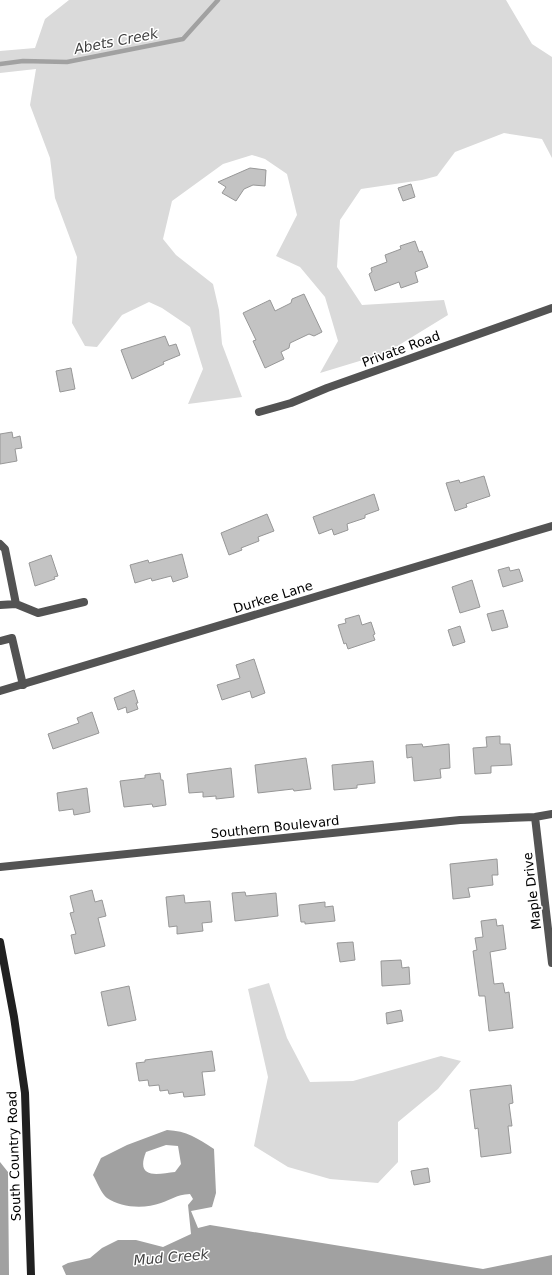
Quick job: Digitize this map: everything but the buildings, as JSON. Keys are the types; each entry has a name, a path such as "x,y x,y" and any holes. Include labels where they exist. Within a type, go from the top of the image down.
{"main road":[{"name":"South Country Road","path":"0,942 14,1017 25,1093 31,1275"}],"street":[{"name":"Private Road","path":"259,412 291,403 327,388 552,308"},
{"name":"Durkee Lane","path":"0,691 552,526"},
{"path":"0,544 5,549 16,604"},
{"path":"0,605 16,604 38,613 84,602"},
{"path":"0,641 12,638 24,685"},
{"name":"Southern Boulevard","path":"0,868 460,820 552,814"},
{"name":"Maple Drive","path":"535,816 552,963"}],"shaded area":[{"path":"69,0 506,0 532,44 552,57 552,158 542,139 504,133 455,152 437,176 422,180 361,189 340,220 337,267 362,305 444,300 448,315 386,353 320,373 338,341 325,297 300,267 276,256 297,215 287,174 265,159 252,155 223,164 172,201 163,239 176,255 213,284 219,310 222,344 242,397 188,404 203,369 190,327 162,308 149,302 122,315 97,347 85,346 72,323 77,257 55,198 50,158 30,105 36,69 0,73 0,51 35,48 45,19"},
{"path":"269,983 287,1038 310,1082 353,1081 441,1056 461,1061 438,1089 398,1122 398,1162 378,1183 330,1179 288,1167 254,1146 268,1077 248,989"}],"water":[{"name":"Mud Creek","path":"167,1130 192,1136 214,1149 216,1193 212,1207 191,1211 198,1228 210,1225 483,1269 552,1255 552,1275 66,1275 62,1266 68,1263 90,1258 102,1248 118,1240 136,1240 163,1247 191,1234 188,1205 193,1199 190,1194 177,1196 155,1205 141,1207 119,1204 107,1198 103,1194 93,1175 101,1158 127,1145","holes":["166,1145 178,1146 181,1164 175,1172 155,1174 146,1171 143,1161 146,1152"]},
{"path":"0,1162 8,1172 9,1275 0,1275"}],"waterway":[{"name":"Abets Creek","path":"0,64 23,61 67,62 183,39 218,0"}]}
